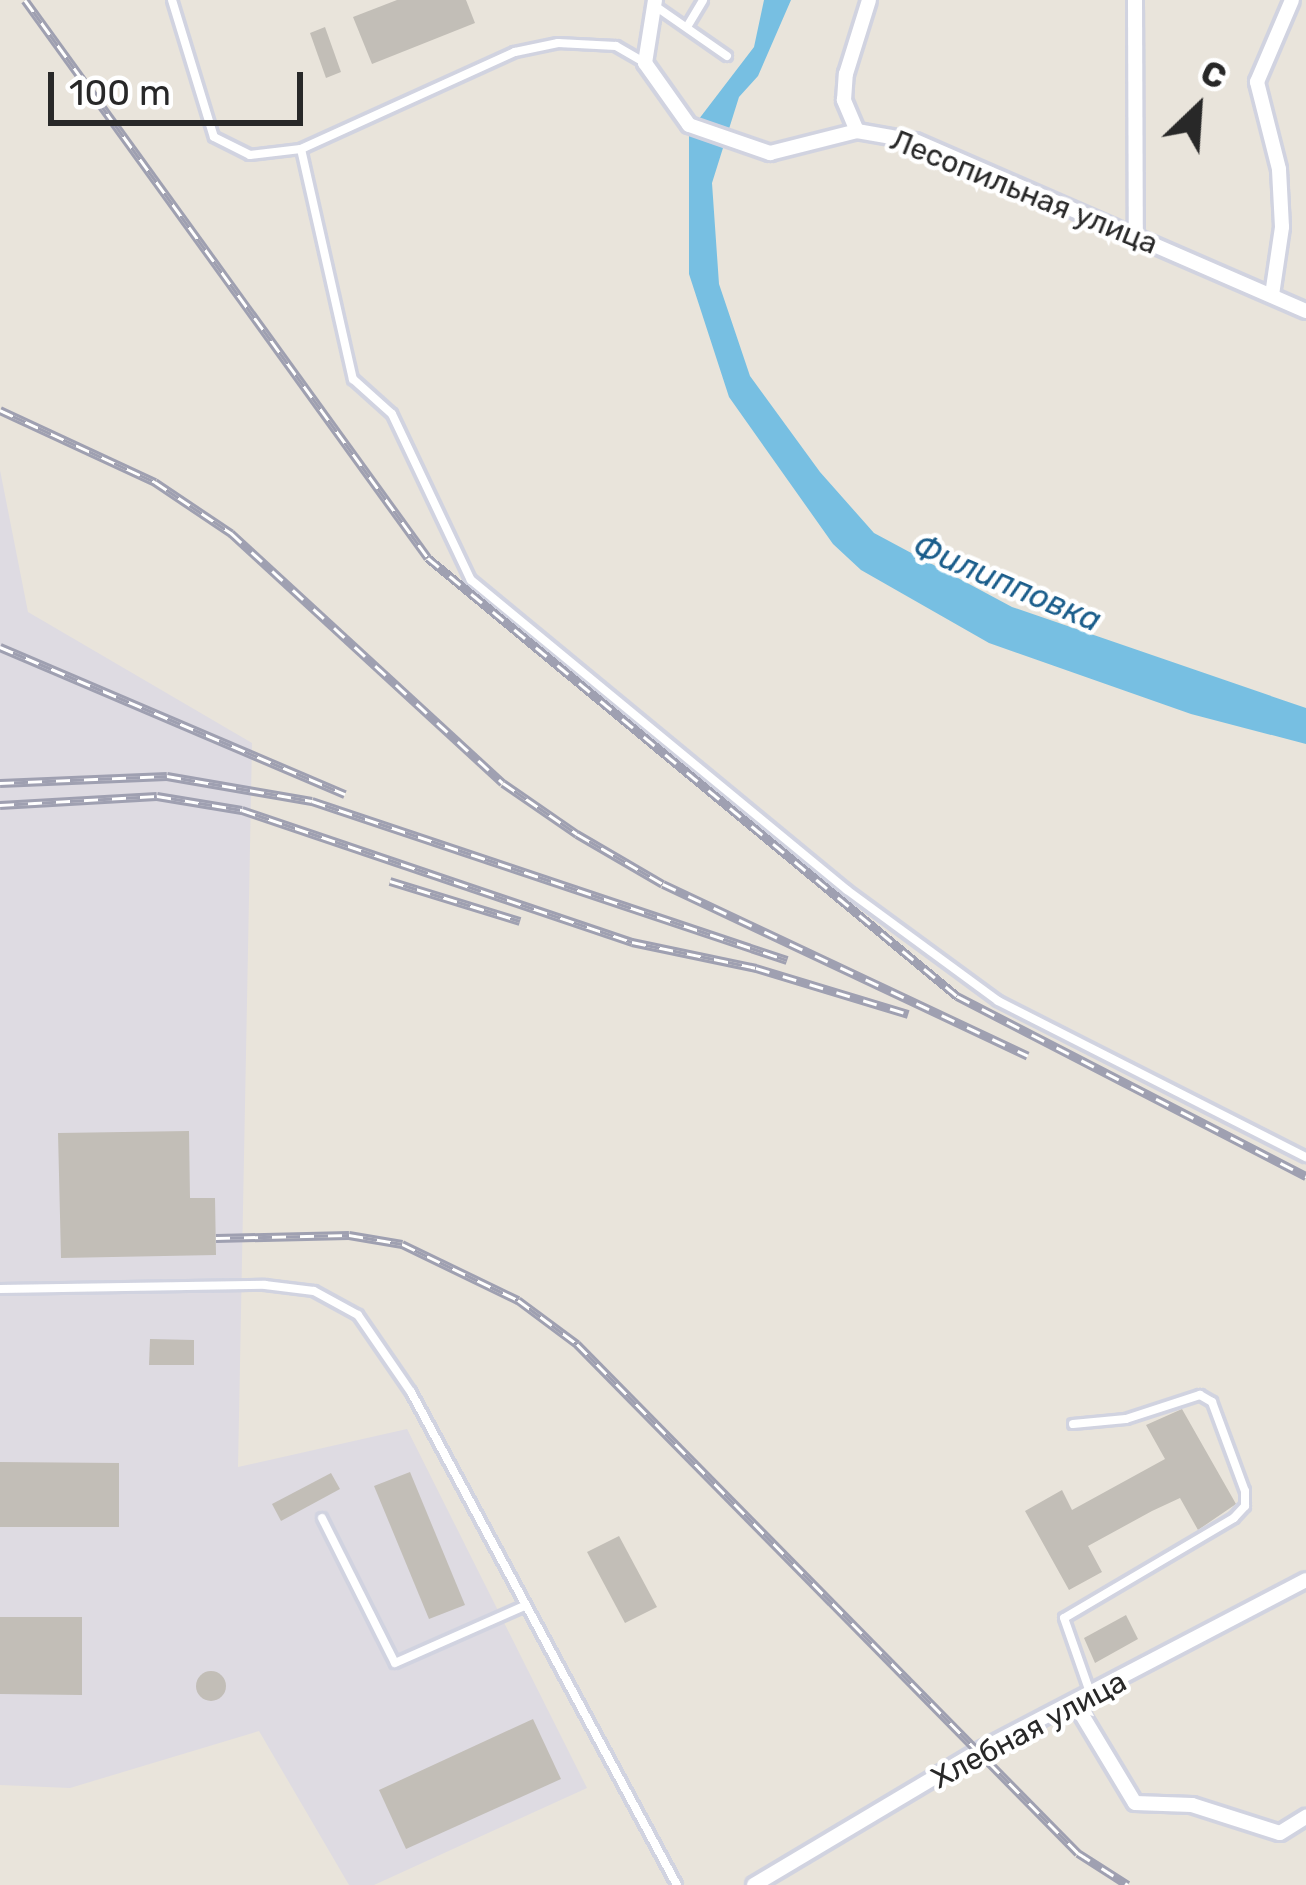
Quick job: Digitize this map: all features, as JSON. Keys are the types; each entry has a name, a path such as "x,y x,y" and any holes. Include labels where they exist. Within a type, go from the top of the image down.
{"street":[{"path":"857,131 844,100 846,74 868,0"},
{"path":"1136,0 1136,237"},
{"path":"1272,295 1280,169 1257,82 1292,0"},
{"path":"644,63 657,4"},
{"name":"Лесопильная улица","path":"644,63 689,125 733,145 770,154 857,131 915,142 1306,311"},
{"name":"Хлебная улица","path":"754,1885 977,1752 1092,1697 1306,1580"},
{"path":"1076,1705 1135,1802 1192,1805 1280,1834 1306,1817"}],"lane":[{"path":"172,0 214,137 250,155 301,149 515,52 558,43 616,46 644,63"},
{"path":"687,27 703,0"},
{"path":"657,4 727,56"},
{"path":"301,149 353,379 392,414 470,580 847,890 998,1001 1306,1157"},
{"path":"0,1288 265,1285 314,1291 358,1315 410,1392 677,1885"},
{"path":"1073,1424 1126,1419 1200,1395 1212,1402 1245,1491 1245,1507 1234,1518 1064,1618 1092,1697"},
{"path":"322,1518 395,1663 524,1606"}],"shaded area":[{"path":"0,470 28,612 252,743 238,1467 407,1429 587,1788 374,1885 349,1885 259,1731 70,1788 0,1785"}],"water":[{"path":"764,0 791,0 758,76 739,97 712,183 719,284 750,376 820,472 874,533 1012,607 1306,708 1306,744 1191,714 989,643 861,570 833,544 729,397 689,274 689,132 754,47"}],"building":[{"path":"397,0 466,0 475,23 372,64 353,17"},
{"path":"325,27 341,72 326,78 310,33"},
{"path":"189,1131 190,1198 215,1198 216,1255 61,1258 58,1133"},
{"path":"150,1339 194,1340 194,1365 149,1365"},
{"path":"1182,1409 1236,1504 1198,1530 1180,1498 1152,1511 1088,1546 1102,1572 1069,1590 1025,1511 1062,1490 1072,1510 1165,1459 1146,1425"},
{"path":"0,1462 119,1463 119,1527 0,1527"},
{"path":"410,1472 465,1605 429,1619 374,1486"},
{"path":"331,1473 340,1489 281,1521 272,1504"},
{"path":"619,1536 657,1607 625,1623 587,1552"},
{"path":"1126,1615 1138,1639 1095,1663 1084,1638"},
{"path":"0,1617 82,1617 82,1695 0,1694"},
{"path":"211,1671 222,1675 226,1686 222,1697 211,1701 200,1697 196,1686 200,1675"},
{"path":"533,1719 561,1779 406,1849 379,1790"}],"railway":[{"path":"25,0 428,558 957,996 1306,1176"},
{"path":"0,410 155,482 231,533 503,783 577,834 663,884 1028,1056"},
{"path":"0,647 345,794"},
{"path":"0,783 167,776 312,801 787,960"},
{"path":"0,805 157,796 242,810 632,942 756,968 908,1014"},
{"path":"390,881 520,921"},
{"path":"216,1238 349,1235 402,1244 518,1300 577,1344 1078,1853 1128,1885"}],"water label":[{"name":"Филипповка","path":"1007,583"}]}
